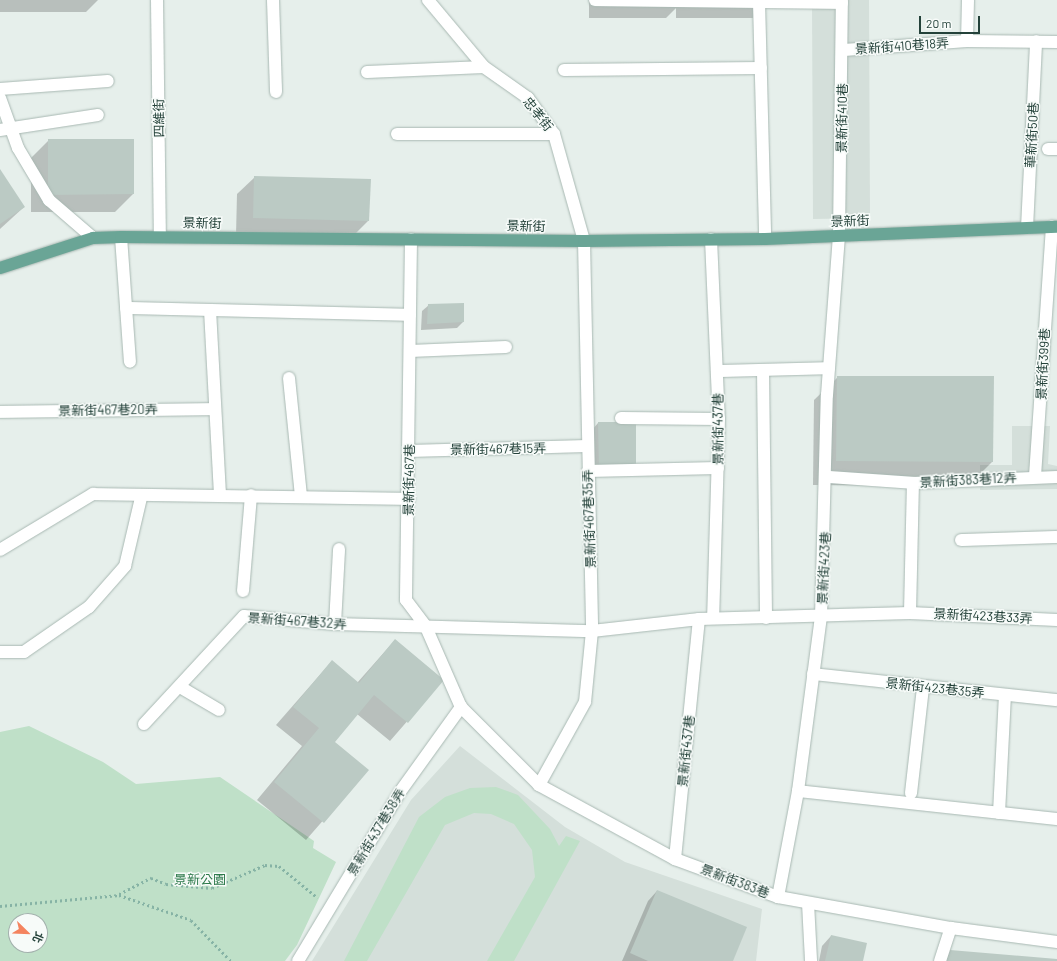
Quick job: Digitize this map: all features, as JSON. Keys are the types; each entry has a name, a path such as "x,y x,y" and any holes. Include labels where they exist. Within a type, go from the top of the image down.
{"main road":[{"name":"景新街","path":"0,268 93,238 160,236 584,241 765,239 1054,227"}],"street":[{"name":"四維街","path":"157,0 160,236"},
{"path":"273,0 276,92"},
{"name":"忠孝街","path":"428,0 484,67 528,98 554,134 584,241"},
{"path":"595,0 759,2 842,1"},
{"path":"967,42 968,0"},
{"name":"景新街410巷","path":"840,236 844,50 842,1"},
{"path":"759,2 765,239"},
{"name":"景新街410巷18弄","path":"844,50 967,42 1057,42"},
{"name":"華新街50巷","path":"1027,228 1036,42"},
{"path":"367,72 484,67"},
{"path":"564,70 761,68"},
{"path":"0,90 108,81"},
{"path":"0,98 5,129 49,200 93,238"},
{"path":"5,129 98,115"},
{"path":"397,134 554,134"},
{"name":"景新街399巷","path":"1034,476 1054,227"},
{"name":"景新街423巷","path":"778,897 798,791 821,617 828,477 829,368 840,236"},
{"path":"122,237 130,362"},
{"name":"景新街467巷","path":"411,239 409,499 406,600 426,627 461,707"},
{"name":"景新街437巷","path":"711,239 719,419 713,618"},
{"name":"景新街467巷35弄","path":"540,785 585,702 592,631 584,241"},
{"path":"126,308 410,315"},
{"path":"210,310 220,494"},
{"path":"410,352 506,347"},
{"path":"717,371 829,368"},
{"path":"763,370 766,618"},
{"path":"289,378 302,496"},
{"name":"景新街467巷20弄","path":"0,412 215,409"},
{"path":"621,418 719,419"},
{"name":"景新街467巷15弄","path":"409,451 588,446"},
{"path":"588,471 718,468"},
{"name":"景新街383巷12弄","path":"910,613 913,483 1057,476"},
{"path":"828,477 913,483"},
{"path":"0,550 93,494 141,498 220,494 409,499"},
{"path":"243,591 251,495"},
{"path":"0,652 24,652 89,607 125,566 141,498"},
{"path":"961,540 1057,537"},
{"path":"336,624 339,550"},
{"name":"景新街423巷33弄","path":"699,619 821,617 910,613 1057,620"},
{"name":"景新街467巷32弄","path":"144,724 180,687 244,616 336,624 592,631 699,619"},
{"name":"景新街437巷","path":"676,859 699,619"},
{"name":"景新街423巷35弄","path":"813,674 923,687 1057,700"},
{"path":"180,687 219,710"},
{"path":"911,793 923,687"},
{"path":"999,813 1006,695"},
{"name":"景新街383巷","path":"461,707 540,785 676,859 778,897 808,904 951,928 1057,942"},
{"name":"景新街437巷38弄","path":"298,961 400,792 461,707"},
{"path":"798,791 1057,818"},
{"path":"808,904 811,961"},
{"path":"940,961 951,928"}],"path":[{"path":"0,906 119,895 151,878 166,884 212,888 265,865 280,866 332,906"},
{"path":"119,895 191,920 231,961"}],"shaded area":[{"path":"812,0 869,0 870,218 813,219"},
{"path":"1012,426 1050,426 1048,464 1057,466 1057,489 980,490 980,465 1012,465"},
{"path":"460,746 565,827 625,862 762,909 756,961 312,961 411,800"}],"green space":[{"name":"景新公園","path":"29,726 103,762 136,784 220,777 314,841 313,848 336,862 297,945 285,961 0,961 0,732"},
{"path":"496,787 518,795 550,829 559,846 566,836 580,841 514,961 487,961 535,877 532,850 514,824 491,814 474,813 445,825 367,961 344,961 419,817 445,797 470,788"}],"building":[{"path":"48,139 134,139 134,194 48,195"},
{"path":"0,169 25,207 0,224"},
{"path":"254,176 371,179 369,221 253,218"},
{"path":"464,303 464,322 427,324 428,304"},
{"path":"837,376 994,376 993,462 836,461"},
{"path":"598,422 636,422 636,466 599,466"},
{"path":"395,639 444,680 408,723 374,695 335,742 369,770 324,823 274,782 319,728 293,707 332,660 359,683"},
{"path":"657,890 747,927 733,961 648,961 630,953"},
{"path":"831,935 867,943 863,961 825,961"},
{"path":"950,950 1057,959 1057,961 946,961"}]}
